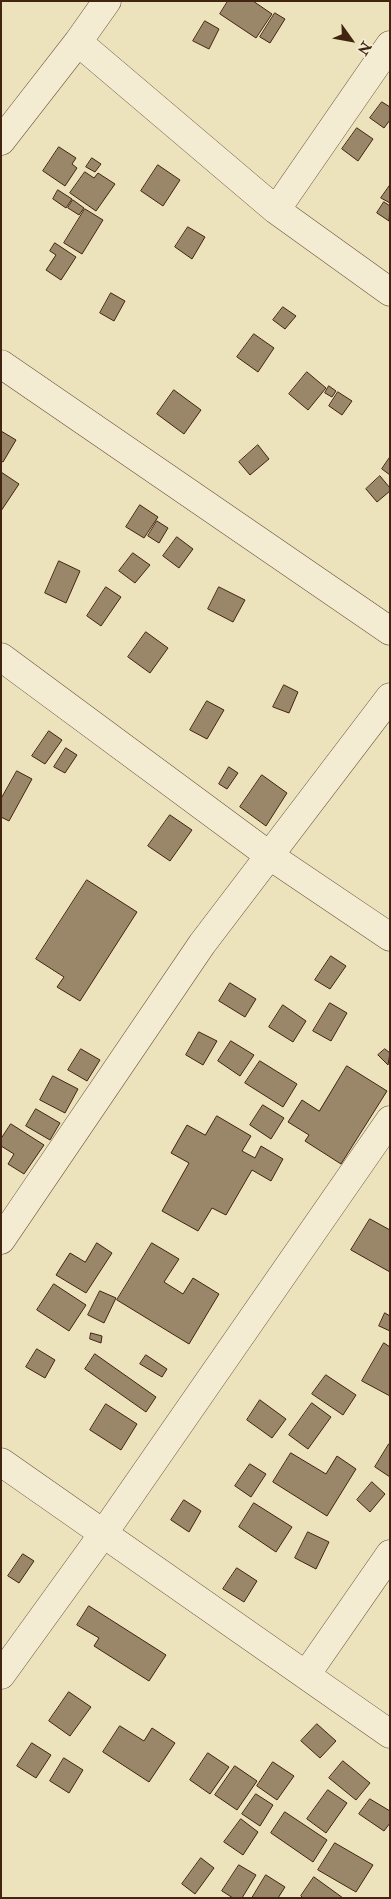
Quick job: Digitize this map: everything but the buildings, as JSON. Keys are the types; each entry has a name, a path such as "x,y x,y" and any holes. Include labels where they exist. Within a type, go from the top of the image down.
{"street":[{"path":"1,141 78,42 107,1"},
{"path":"78,42 276,210 390,292"},
{"path":"276,210 390,45"},
{"path":"1,364 390,631"},
{"path":"1,657 270,856 390,937"},
{"path":"1,1240 202,944 390,697"},
{"path":"1,1675 103,1534 390,1120"},
{"path":"1,1462 390,1734"},
{"path":"306,1676 390,1554"}]}
